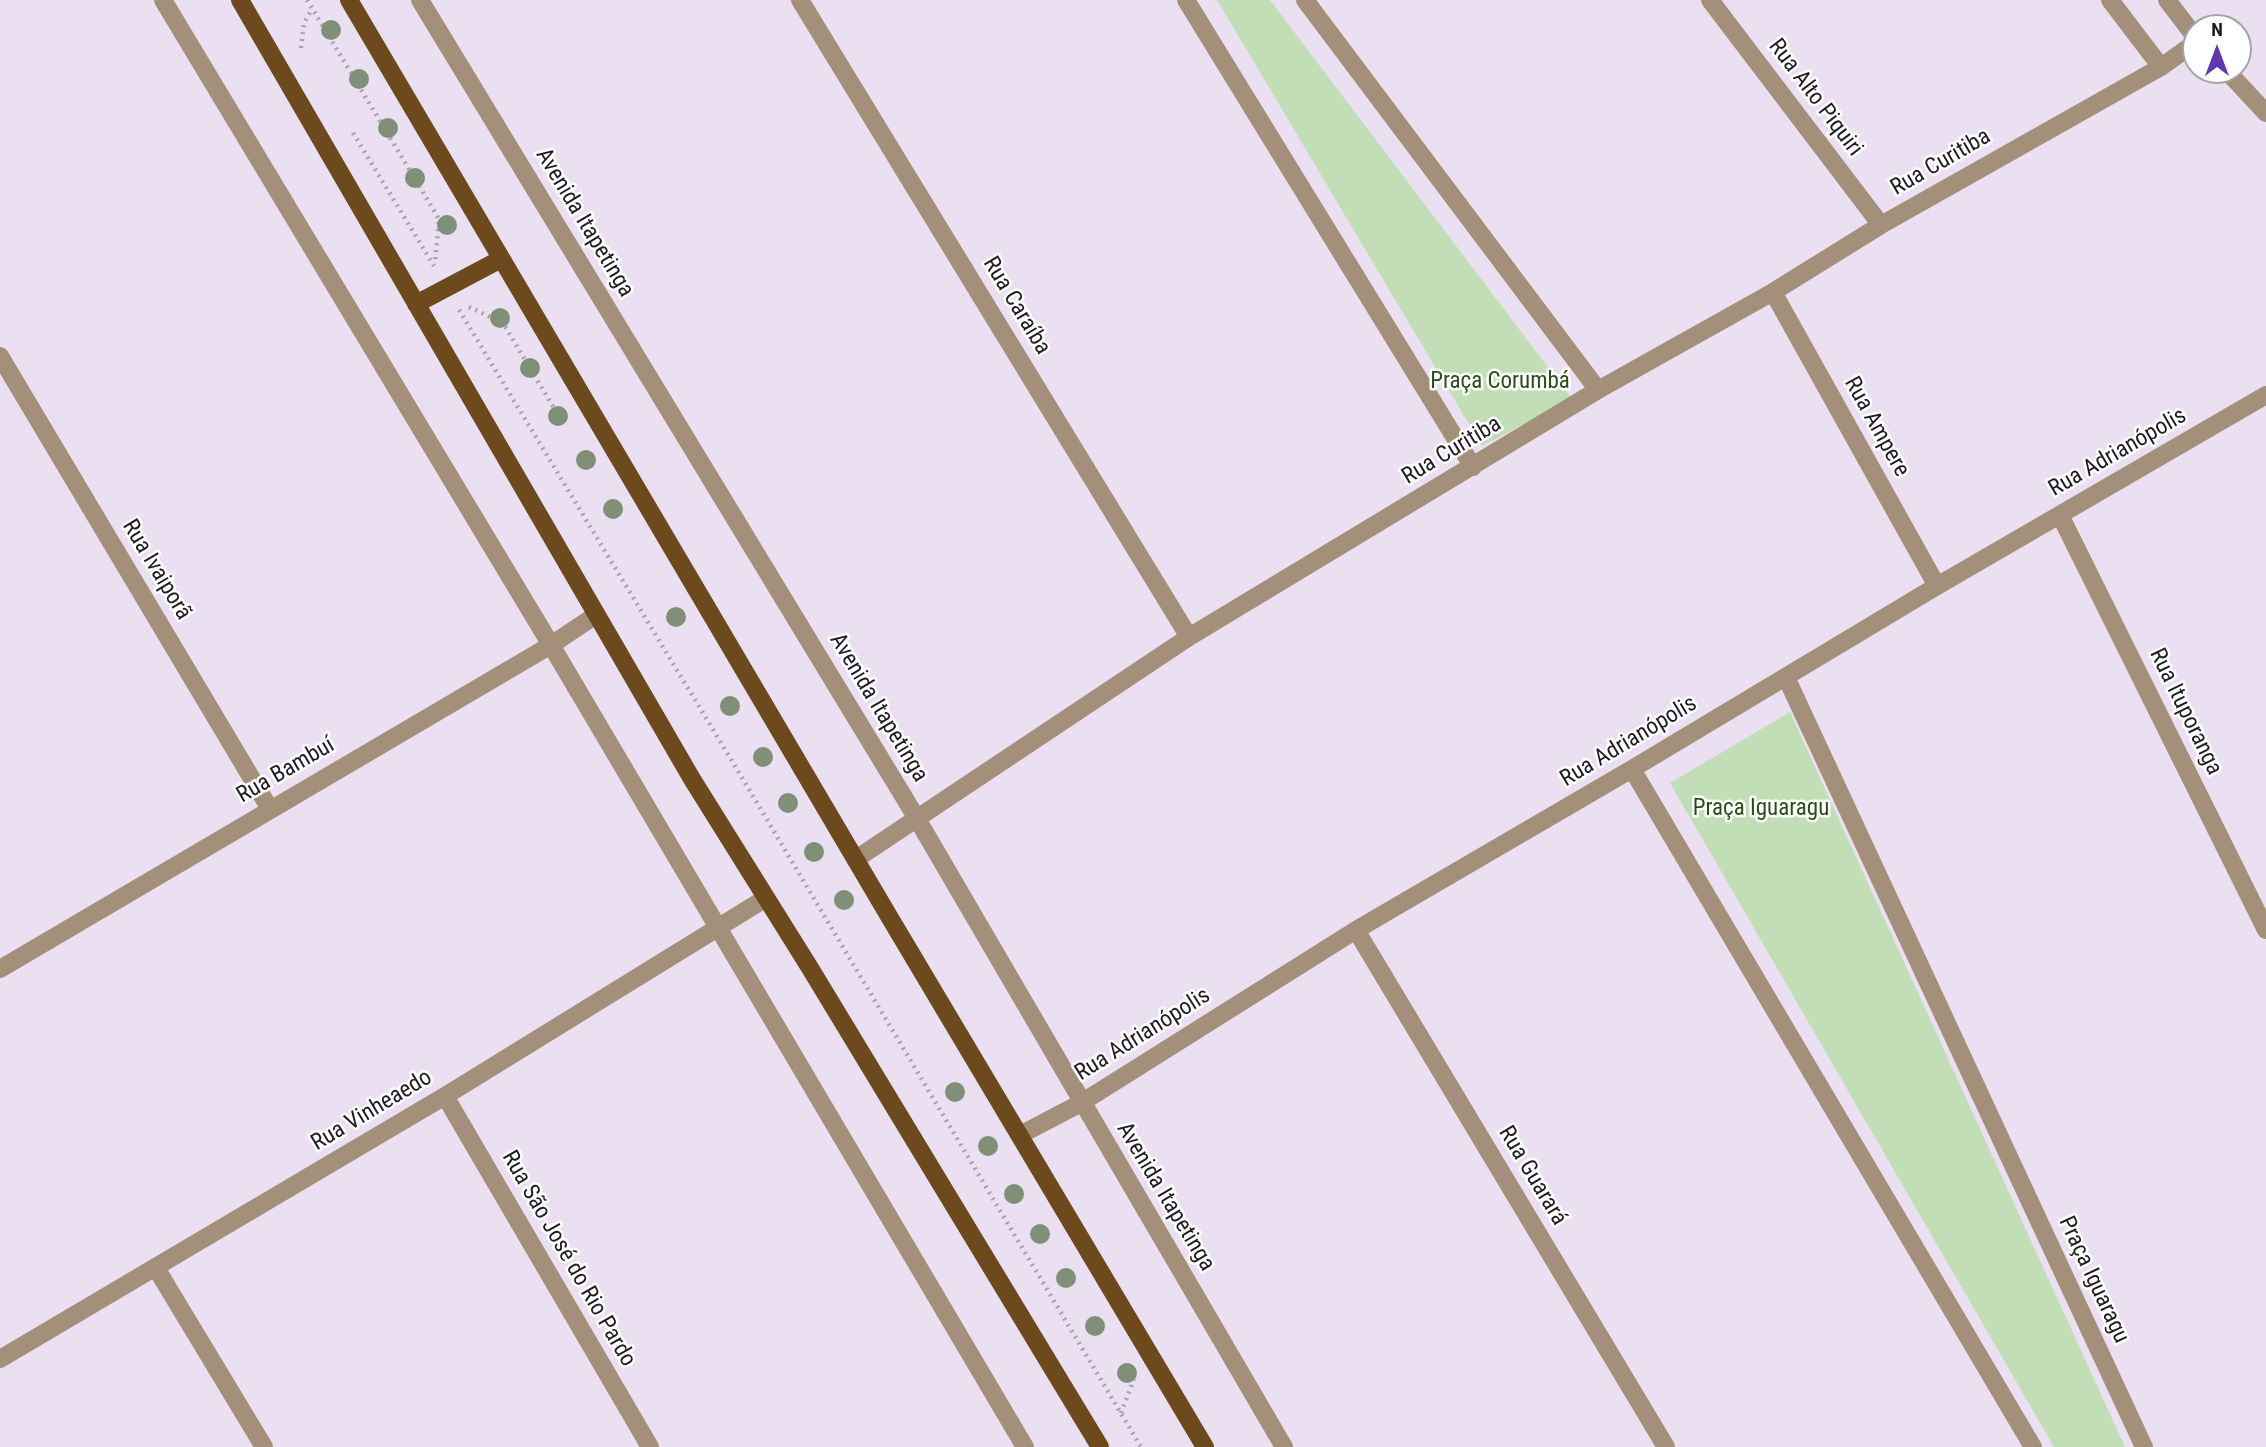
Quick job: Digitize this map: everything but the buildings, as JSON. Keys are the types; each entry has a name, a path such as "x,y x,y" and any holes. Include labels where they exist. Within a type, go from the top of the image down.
{"main road":[{"path":"240,0 692,779 1100,1447"},
{"path":"349,0 1020,1135 1200,1446"},
{"path":"416,304 501,259"}],"street":[{"path":"163,0 551,645 1025,1447"},
{"name":"Avenida Itapetinga","path":"421,0 916,817 1284,1447"},
{"name":"Rua Caraíba","path":"800,0 1189,637"},
{"path":"1186,0 1473,467"},
{"path":"1305,0 1598,390"},
{"name":"Rua Alto Piquiri","path":"1710,0 1881,225"},
{"path":"2110,0 2161,67"},
{"path":"2167,0 2182,21"},
{"name":"Rua Curitiba","path":"856,859 1189,637 1598,390 1773,292 1881,225 2161,67 2182,51"},
{"path":"2239,84 2266,113"},
{"name":"Rua Ampere","path":"1773,292 1937,586"},
{"name":"Rua Ivaiporã","path":"0,356 270,809"},
{"name":"Rua Adrianópolis","path":"1020,1135 1081,1102 1356,930 2266,395"},
{"name":"Rua Ituporanga","path":"2060,515 2266,930"},
{"name":"Rua Bambuí","path":"0,970 551,645 596,615"},
{"name":"Praça Iguaragu","path":"1786,677 2144,1447"},
{"path":"1632,769 2033,1447"},
{"name":"Rua Vinheaedo","path":"0,1359 445,1097 766,898"},
{"name":"Rua Guarará","path":"1356,930 1666,1447"},
{"name":"Rua São José do Rio Pardo","path":"445,1097 650,1447"},
{"path":"156,1268 264,1447"}],"path":[{"path":"307,0 439,219 435,268 350,129"},
{"path":"307,59 300,47 304,23 312,9"},
{"path":"453,300 729,756 1141,1447"}],"green space":[{"name":"Praça Corumbá","path":"1217,0 1270,0 1572,399 1482,446"},
{"name":"Praça Iguaragu","path":"1790,712 2125,1447 2054,1447 1670,783"}]}
